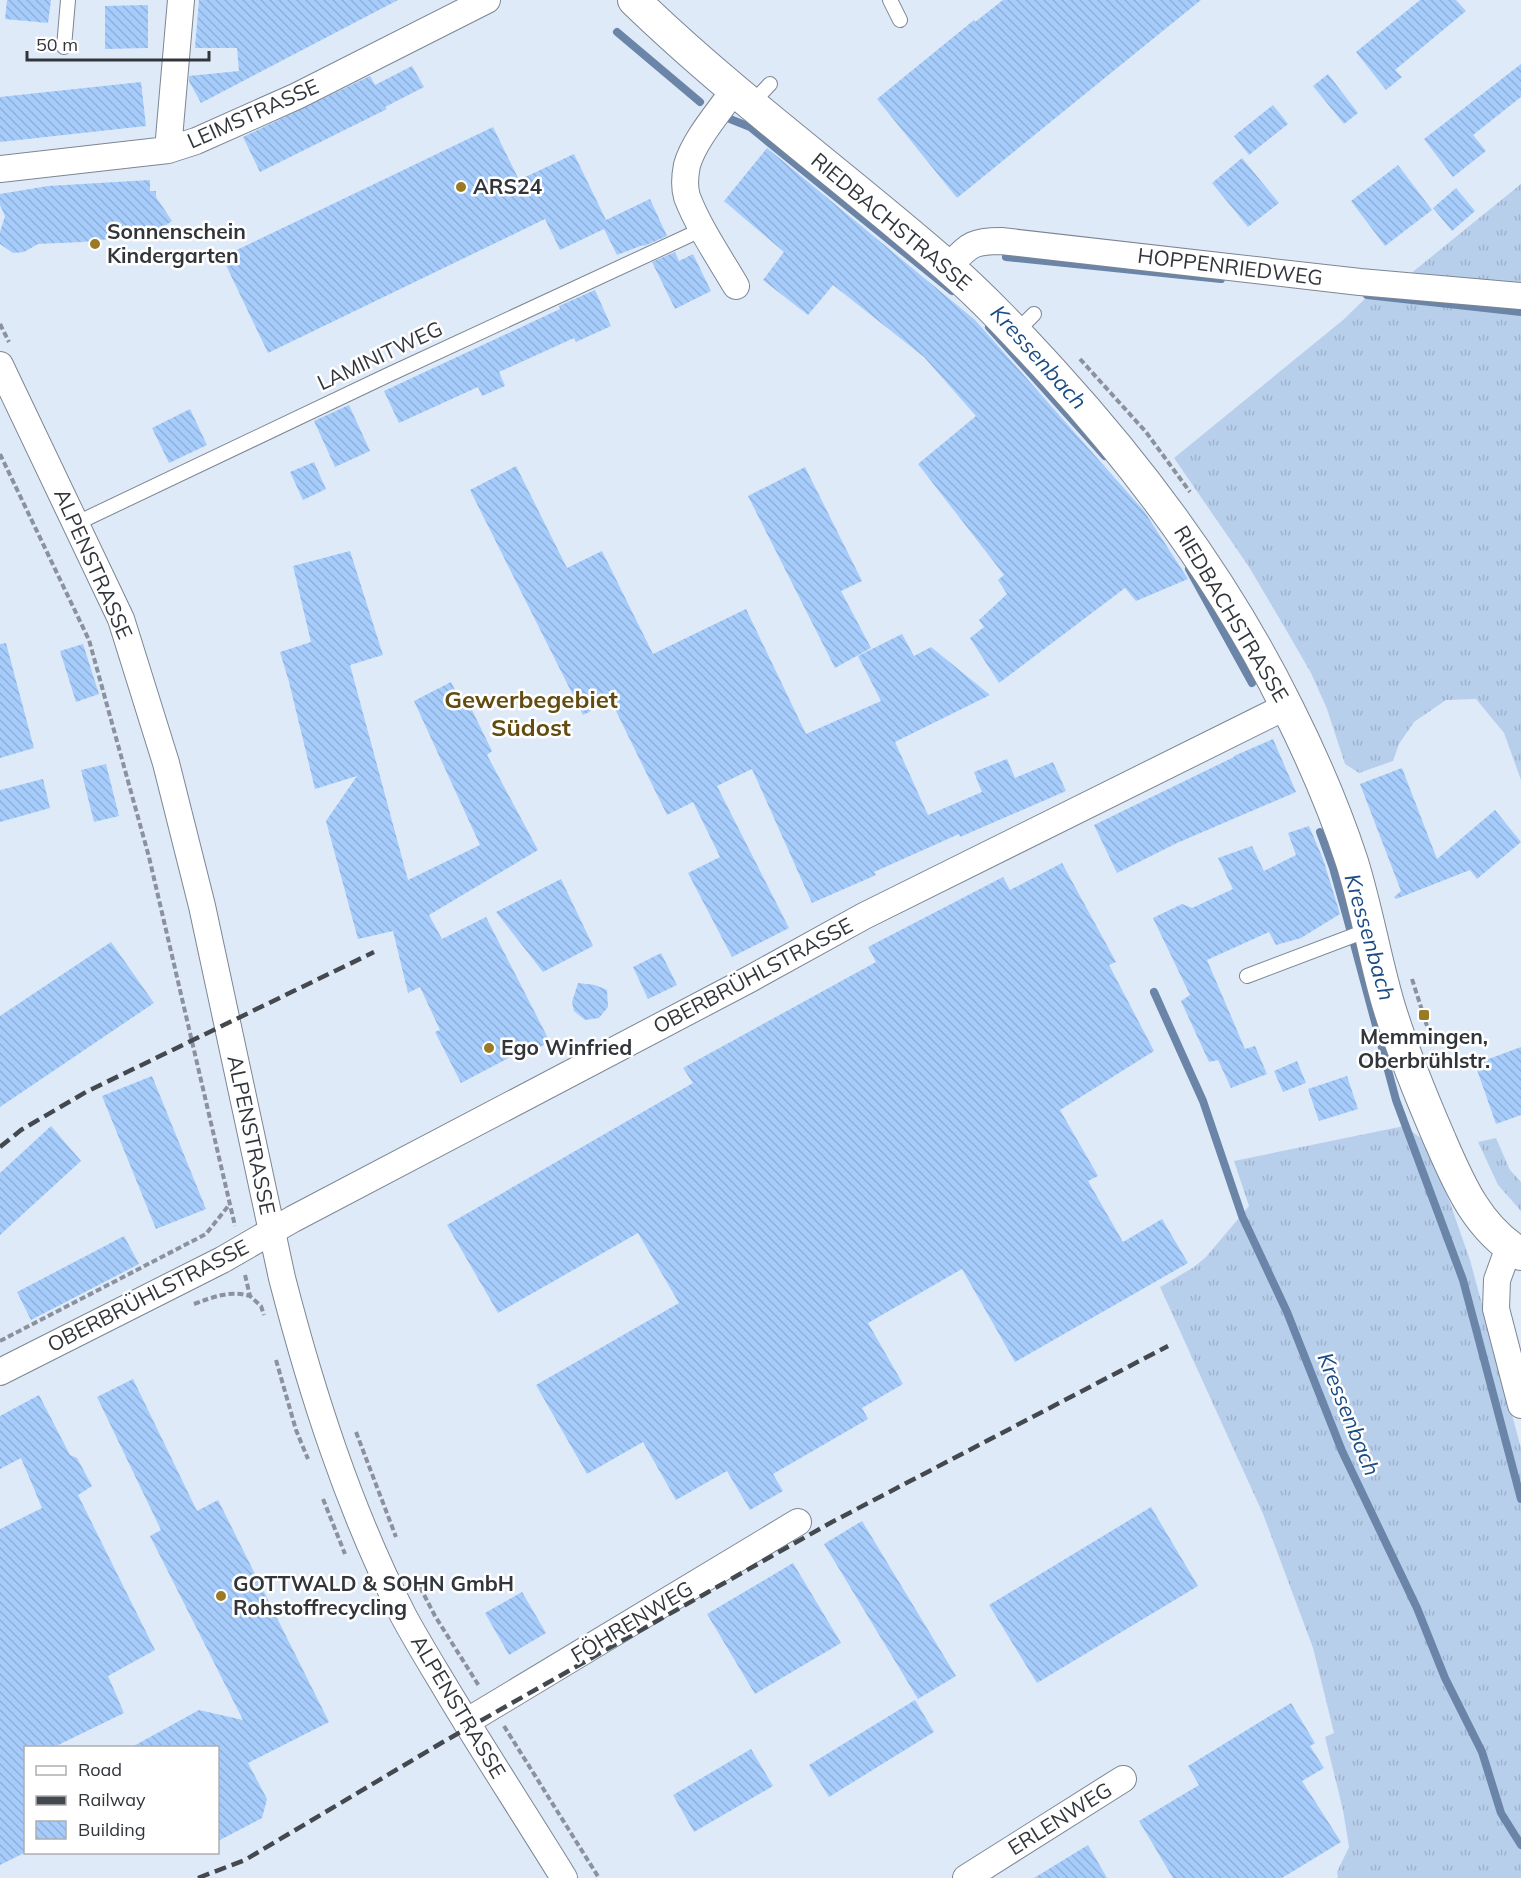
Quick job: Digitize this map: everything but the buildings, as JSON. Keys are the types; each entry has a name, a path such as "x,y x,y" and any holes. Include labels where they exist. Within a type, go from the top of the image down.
{"street":[{"path":"168,150 181,0"},
{"name":"LEIMSTRASSE","path":"0,169 168,150 206,138 297,96 487,0"},
{"name":"RIEDBACHSTRASSE","path":"634,0 679,44 751,93 948,267 1025,323 1085,409 1144,479 1199,555 1243,627 1287,706 1306,746 1350,858 1366,931 1402,1047 1423,1102 1463,1191 1493,1233 1515,1250 1497,1280 1496,1309 1521,1405"},
{"path":"735,286 686,195 685,181 687,164 699,141 751,93"},
{"name":"HOPPENRIEDWEG","path":"948,267 972,244 981,241 1001,242 1360,282 1521,296"},
{"name":"ALPENSTRASSE","path":"0,365 121,619 166,764 202,906 282,1278 307,1369 354,1502 372,1548 404,1616 466,1722 564,1878"},
{"name":"OBERBRÜHLSTRASSE","path":"0,1372 222,1260 272,1230 738,985 864,916 1287,706"},
{"name":"FÖHRENWEG","path":"466,1722 798,1522"},
{"name":"ERLENWEG","path":"966,1878 1123,1779"}],"lane":[{"path":"64,47 68,0"},
{"path":"891,0 900,20"},
{"name":"LAMINITWEG","path":"77,524 410,365 703,229"},
{"path":"1247,976 1366,931"}],"path":[{"name":"ALPENSTRASSE","path":"0,454 89,640 149,857 230,1205 207,1234 0,1341"},
{"path":"353,1424 397,1538"},
{"name":"ALPENSTRASSE","path":"416,1580 435,1617 598,1878"}],"green space":[{"path":"1521,184 1521,288 1404,279"},
{"path":"1373,291 1521,305 1521,780 1504,733 1476,699 1446,700 1414,722 1399,744 1393,761 1359,773 1345,764 1327,709 1311,673 1249,567 1174,458 1343,320"},
{"path":"1404,1126 1425,1141 1450,1203 1470,1260 1521,1448 1521,1878 1338,1878 1337,1872 1349,1847 1343,1810 1325,1737 1334,1733 1313,1648 1263,1514 1160,1287 1194,1267 1206,1257 1249,1206 1234,1161"},
{"path":"1496,1138 1510,1170 1521,1182 1521,1211 1498,1185 1478,1142"}],"waterway":[{"name":"Kressenbach","path":"617,32 700,102"},
{"name":"Kressenbach","path":"730,119 750,127 952,291"},
{"path":"1006,257 1221,279"},
{"path":"1367,295 1521,312"},
{"name":"Kressenbach","path":"989,327 1105,456"},
{"name":"Kressenbach","path":"1189,569 1252,683"},
{"name":"Kressenbach","path":"1320,832 1333,868 1396,1100 1463,1280 1521,1499"},
{"name":"Kressenbach","path":"1154,992 1203,1101 1242,1216 1287,1312 1342,1451 1417,1608 1445,1678 1482,1752 1501,1813 1521,1845"}],"railway":[{"path":"0,1147 21,1130 86,1092 374,952"},
{"path":"198,1878 245,1860 443,1742 832,1522 1168,1346"}],"place":[{"name":"ARS24","path":"461,187"},
{"name":"Sonnenschein Kindergarten","path":"95,244"},
{"name":"Memmingen, Oberbrühlstr.","path":"1424,1015"},
{"name":"Ego Winfried","path":"489,1048"},
{"name":"GOTTWALD & SOHN GmbH Rohstoffrecycling","path":"221,1596"}],"district":[{"name":"Gewerbegebiet Südost","path":"531,714"}]}
